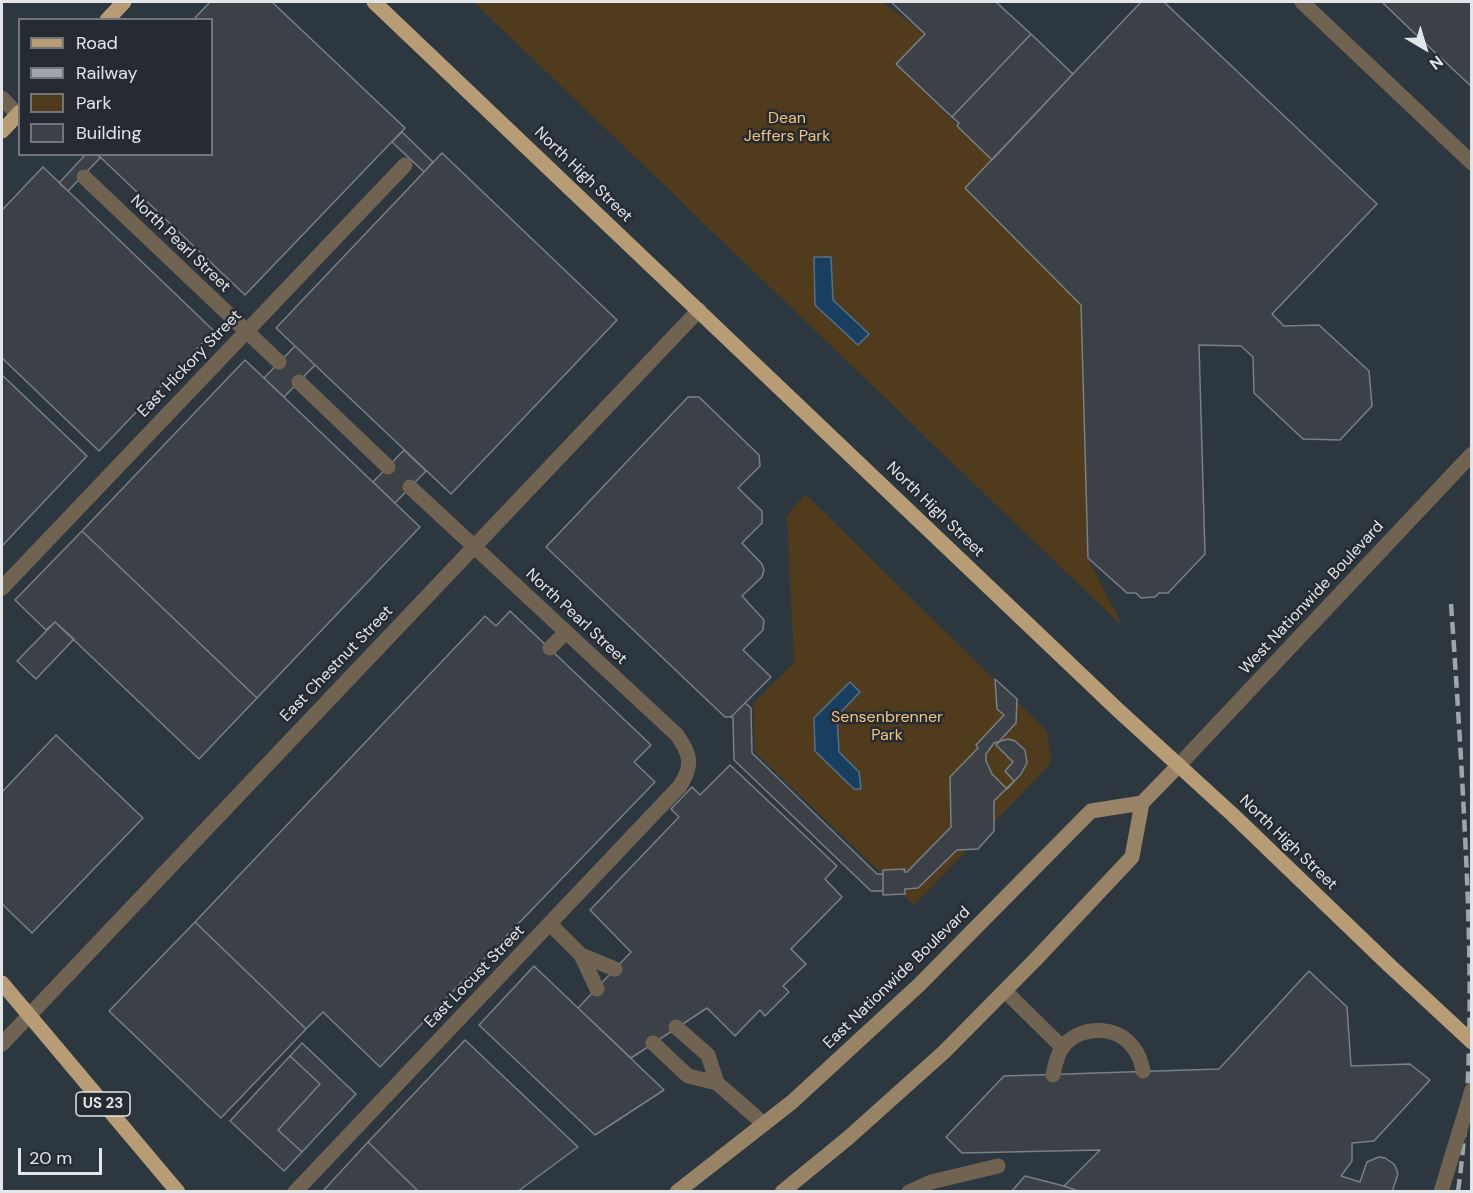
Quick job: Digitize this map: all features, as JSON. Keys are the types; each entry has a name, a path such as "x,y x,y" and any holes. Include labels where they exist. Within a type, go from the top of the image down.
{"main road":[{"path":"109,18 124,2"},
{"name":"North High Street","path":"374,2 1109,702 1179,765 1472,1042"},
{"path":"2,131 18,113"},
{"path":"782,1191 848,1138 944,1052 1132,857 1142,803 1179,765"},
{"name":"East Nationwide Boulevard","path":"677,1191 807,1089 920,986 1091,811 1142,803"},
{"name":"US 23","path":"2,983 178,1191"}],"street":[{"path":"1302,2 1472,163"},
{"path":"2,99 18,113"},
{"name":"East Hickory Street","path":"2,588 405,165"},
{"name":"North Pearl Street","path":"84,177 279,362"},
{"name":"East Chestnut Street","path":"2,1044 699,310"},
{"path":"299,382 388,467"},
{"name":"West Nationwide Boulevard","path":"1179,765 1472,454"},
{"name":"North Pearl Street","path":"410,487 473,548 677,735 685,746 689,758 688,773 680,786"},
{"path":"550,648 566,632"},
{"name":"East Locust Street","path":"295,1191 680,786"},
{"path":"550,924 581,955 597,989"},
{"path":"581,955 615,969"},
{"path":"1005,991 1062,1047"},
{"path":"676,1027 708,1055 717,1083"},
{"path":"1053,1075 1062,1047 1074,1037 1088,1031 1104,1030 1118,1035 1131,1044 1139,1056 1143,1071"},
{"path":"653,1043 688,1076 717,1083 764,1124"},
{"path":"1441,1191 1472,1090"},
{"path":"909,1191 931,1182 998,1166"}],"shaded area":[{"path":"2,2 1471,2 1471,1191 2,1191"}],"green space":[{"name":"Dean Jeffers Park","path":"474,2 882,2 925,34 897,64 992,160 1081,305 1088,558 1123,627"},
{"name":"Sensenbrenner Park","path":"805,494 1047,731 1051,763 914,905 755,752 753,704 794,663 787,516"}],"water":[{"path":"814,257 831,257 833,300 869,334 858,345 815,305"},
{"path":"850,682 860,692 837,716 839,752 859,772 861,789 854,789 815,751 814,718"}],"building":[{"path":"210,2 272,2 405,128 245,295 99,156 213,156 213,18 195,18"},
{"path":"891,2 996,2 1031,34 952,117 896,64 925,34"},
{"path":"1141,2 1164,2 1377,204 1272,314 1284,326 1319,325 1369,371 1372,406 1340,440 1303,439 1254,393 1253,357 1241,346 1199,345 1205,554 1168,593 1141,598 1136,593 1127,593 1088,558 1081,305 965,188"},
{"path":"1382,2 1472,2 1472,87 1411,30"},
{"path":"1031,34 1073,74 992,160 957,126 959,123 952,117"},
{"path":"402,132 433,162 424,172 392,142"},
{"path":"442,153 617,320 451,494 276,328"},
{"path":"84,156 100,158 68,191 59,183"},
{"path":"43,167 214,331 99,451 2,358 2,210"},
{"path":"295,346 315,365 284,397 264,378"},
{"path":"245,360 420,527 257,698 82,531"},
{"path":"2,375 87,456 2,546"},
{"path":"688,397 699,397 759,455 760,466 738,488 762,511 762,523 742,543 762,564 764,570 762,577 742,596 764,620 763,630 743,650 771,677 731,717 725,717 546,547"},
{"path":"404,450 426,471 395,503 373,482"},
{"path":"82,531 257,698 199,759 55,622 46,630 15,600"},
{"path":"510,611 651,745 634,762 655,782 380,1067 323,1012 306,1029 195,922 485,616 496,626"},
{"path":"55,622 74,639 36,679 17,661"},
{"path":"995,679 1017,699 1016,723 996,745 1013,762 1005,771 1014,781 994,801 994,831 978,849 957,850 918,888 905,889 905,894 883,895 883,870 905,869 904,872 907,872 951,827 950,777 978,748 976,745 1004,715 997,709"},
{"path":"745,703 751,708 752,753 877,874 883,874 883,891 871,891 734,760 733,718 731,717"},
{"path":"56,735 143,818 32,933 2,904 2,792"},
{"path":"1008,739 1015,741 1025,750 1027,763 1021,774 1007,789 992,774 986,761 986,754 994,743"},
{"path":"730,765 837,866 825,879 842,897 791,949 806,964 783,986 789,992 765,1016 760,1010 735,1036 707,1008 631,1058 578,1008 631,952 590,910 679,817 671,809 692,787 700,795"},
{"path":"195,922 306,1029 221,1118 109,1011"},
{"path":"534,966 664,1090 595,1135 479,1025"},
{"path":"1309,971 1347,1007 1351,1066 1410,1064 1430,1080 1374,1141 1352,1143 1352,1161 1341,1176 1360,1182 1367,1162 1379,1157 1385,1158 1394,1164 1398,1174 1392,1192 1081,1192 1064,1186 1100,1150 962,1153 946,1137 1004,1076 1219,1069"},
{"path":"465,1040 578,1147 517,1192 419,1192 368,1142"},
{"path":"302,1043 356,1094 302,1152 278,1130 320,1084 290,1056"},
{"path":"290,1056 320,1084 278,1130 302,1152 284,1171 230,1121"},
{"path":"368,1142 419,1192 322,1192"},
{"path":"1025,1176 1064,1186 1081,1192 1011,1192"}],"railway":[{"path":"1451,604 1468,897 1470,981 1466,1108 1458,1192"}]}
